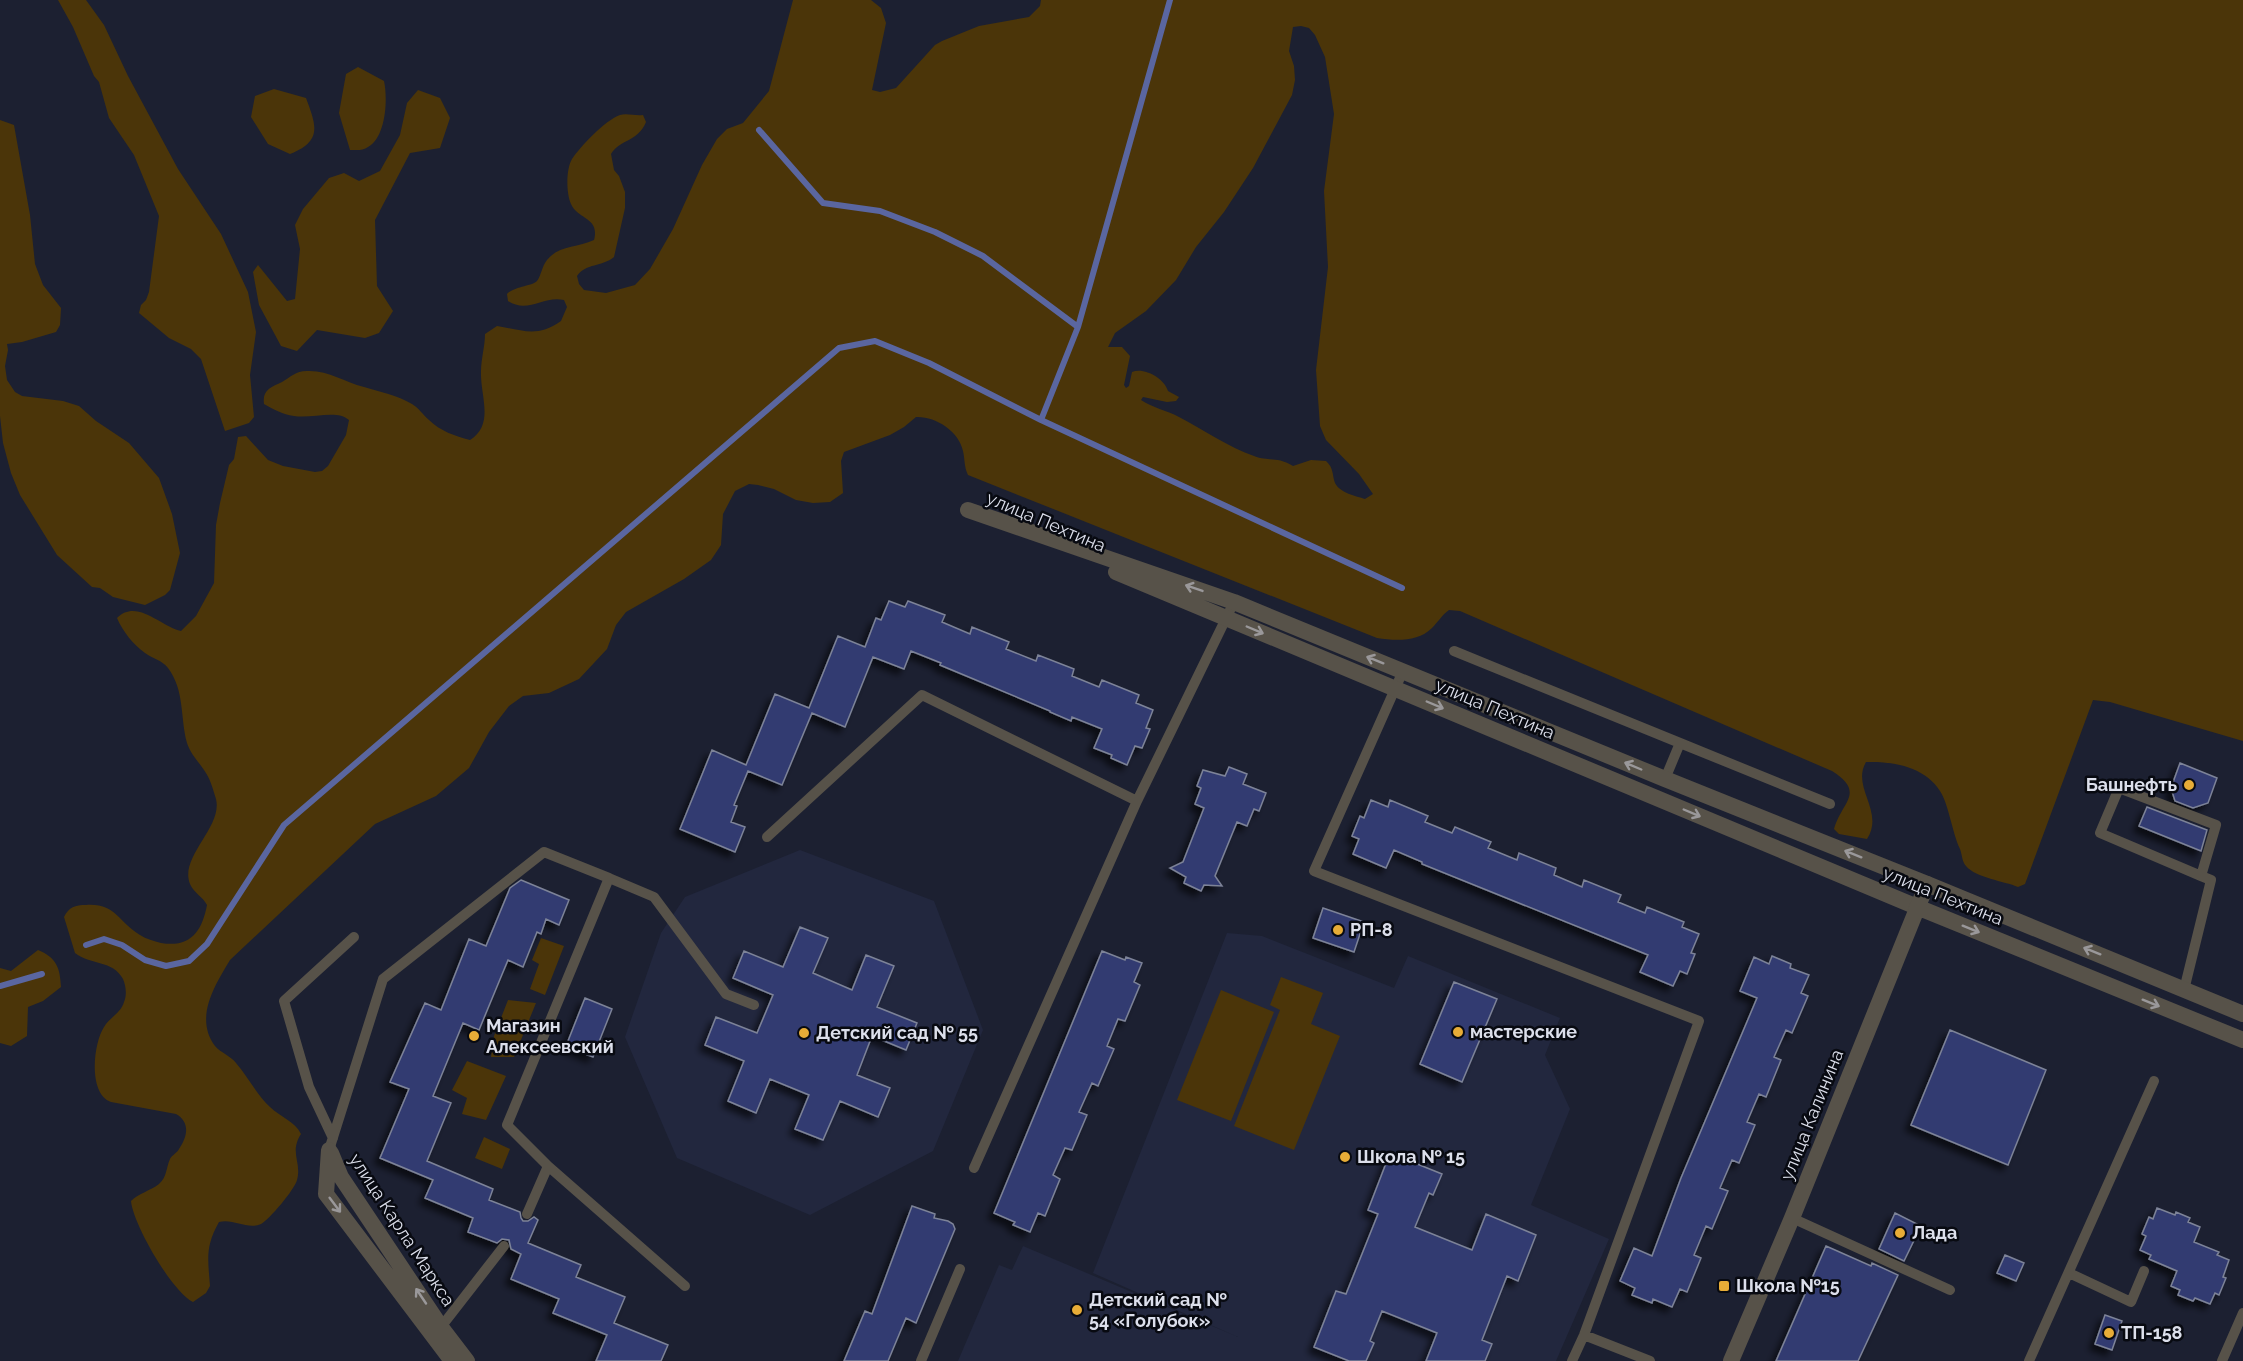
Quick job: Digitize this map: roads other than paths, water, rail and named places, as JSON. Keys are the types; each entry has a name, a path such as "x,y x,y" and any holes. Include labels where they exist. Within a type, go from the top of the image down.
{"street":[{"name":"улица Пехтина","path":"2243,1014 1234,602 968,510 1917,907 2243,1040"},
{"name":"улица Калинина","path":"1731,1361 1792,1218 1927,884"},
{"name":"улица Карла Маркса","path":"331,1144 341,1177 441,1327 467,1361"},
{"name":"улица Карла Маркса","path":"331,1144 326,1194 452,1361"}],"lane":[{"path":"974,1168 1137,801 1234,602"},
{"path":"1454,651 1830,804"},
{"path":"1402,671 1314,871 1699,1021 1584,1335 1572,1361"},
{"path":"767,837 922,695 1137,801"},
{"path":"1665,779 1680,743"},
{"path":"2184,990 2211,880 2201,876 2100,833 2119,788 2216,825 2201,876"},
{"path":"331,1144 382,979 544,852 654,897 726,994 754,1005"},
{"path":"609,878 507,1125 548,1166 685,1286"},
{"path":"331,1144 309,1087 284,1001 354,937"},
{"path":"2029,1361 2154,1081"},
{"path":"527,1214 548,1166"},
{"path":"1792,1218 1950,1290"},
{"path":"441,1327 504,1246"},
{"path":"921,1361 960,1269"},
{"path":"2069,1273 2131,1302 2144,1272"},
{"path":"2222,1361 2243,1313"},
{"path":"1584,1335 1650,1361"}],"waterway":[{"path":"1078,327 1170,0"},
{"path":"759,130 823,203 880,211 935,232 983,256 1078,327 1041,420"},
{"path":"86,945 104,939 122,945 145,960 166,966 189,961 207,944 284,825 839,348 875,341 929,363 1041,420 1402,588"},
{"path":"0,986 42,974"}],"place":[{"name":"Башнефть","path":"2189,785"},
{"name":"РП-8","path":"1338,930"},
{"name":"мастерские","path":"1458,1032"},
{"name":"Детский сад № 55","path":"804,1033"},
{"name":"Магазин Алексеевский","path":"474,1036"},
{"name":"Школа № 15","path":"1345,1157"},
{"name":"Лада","path":"1900,1233"},
{"name":"Школа №15","path":"1724,1286"},
{"name":"Детский сад № 54 «Голубок»","path":"1077,1310"},
{"name":"ТП-158","path":"2109,1333"}]}
